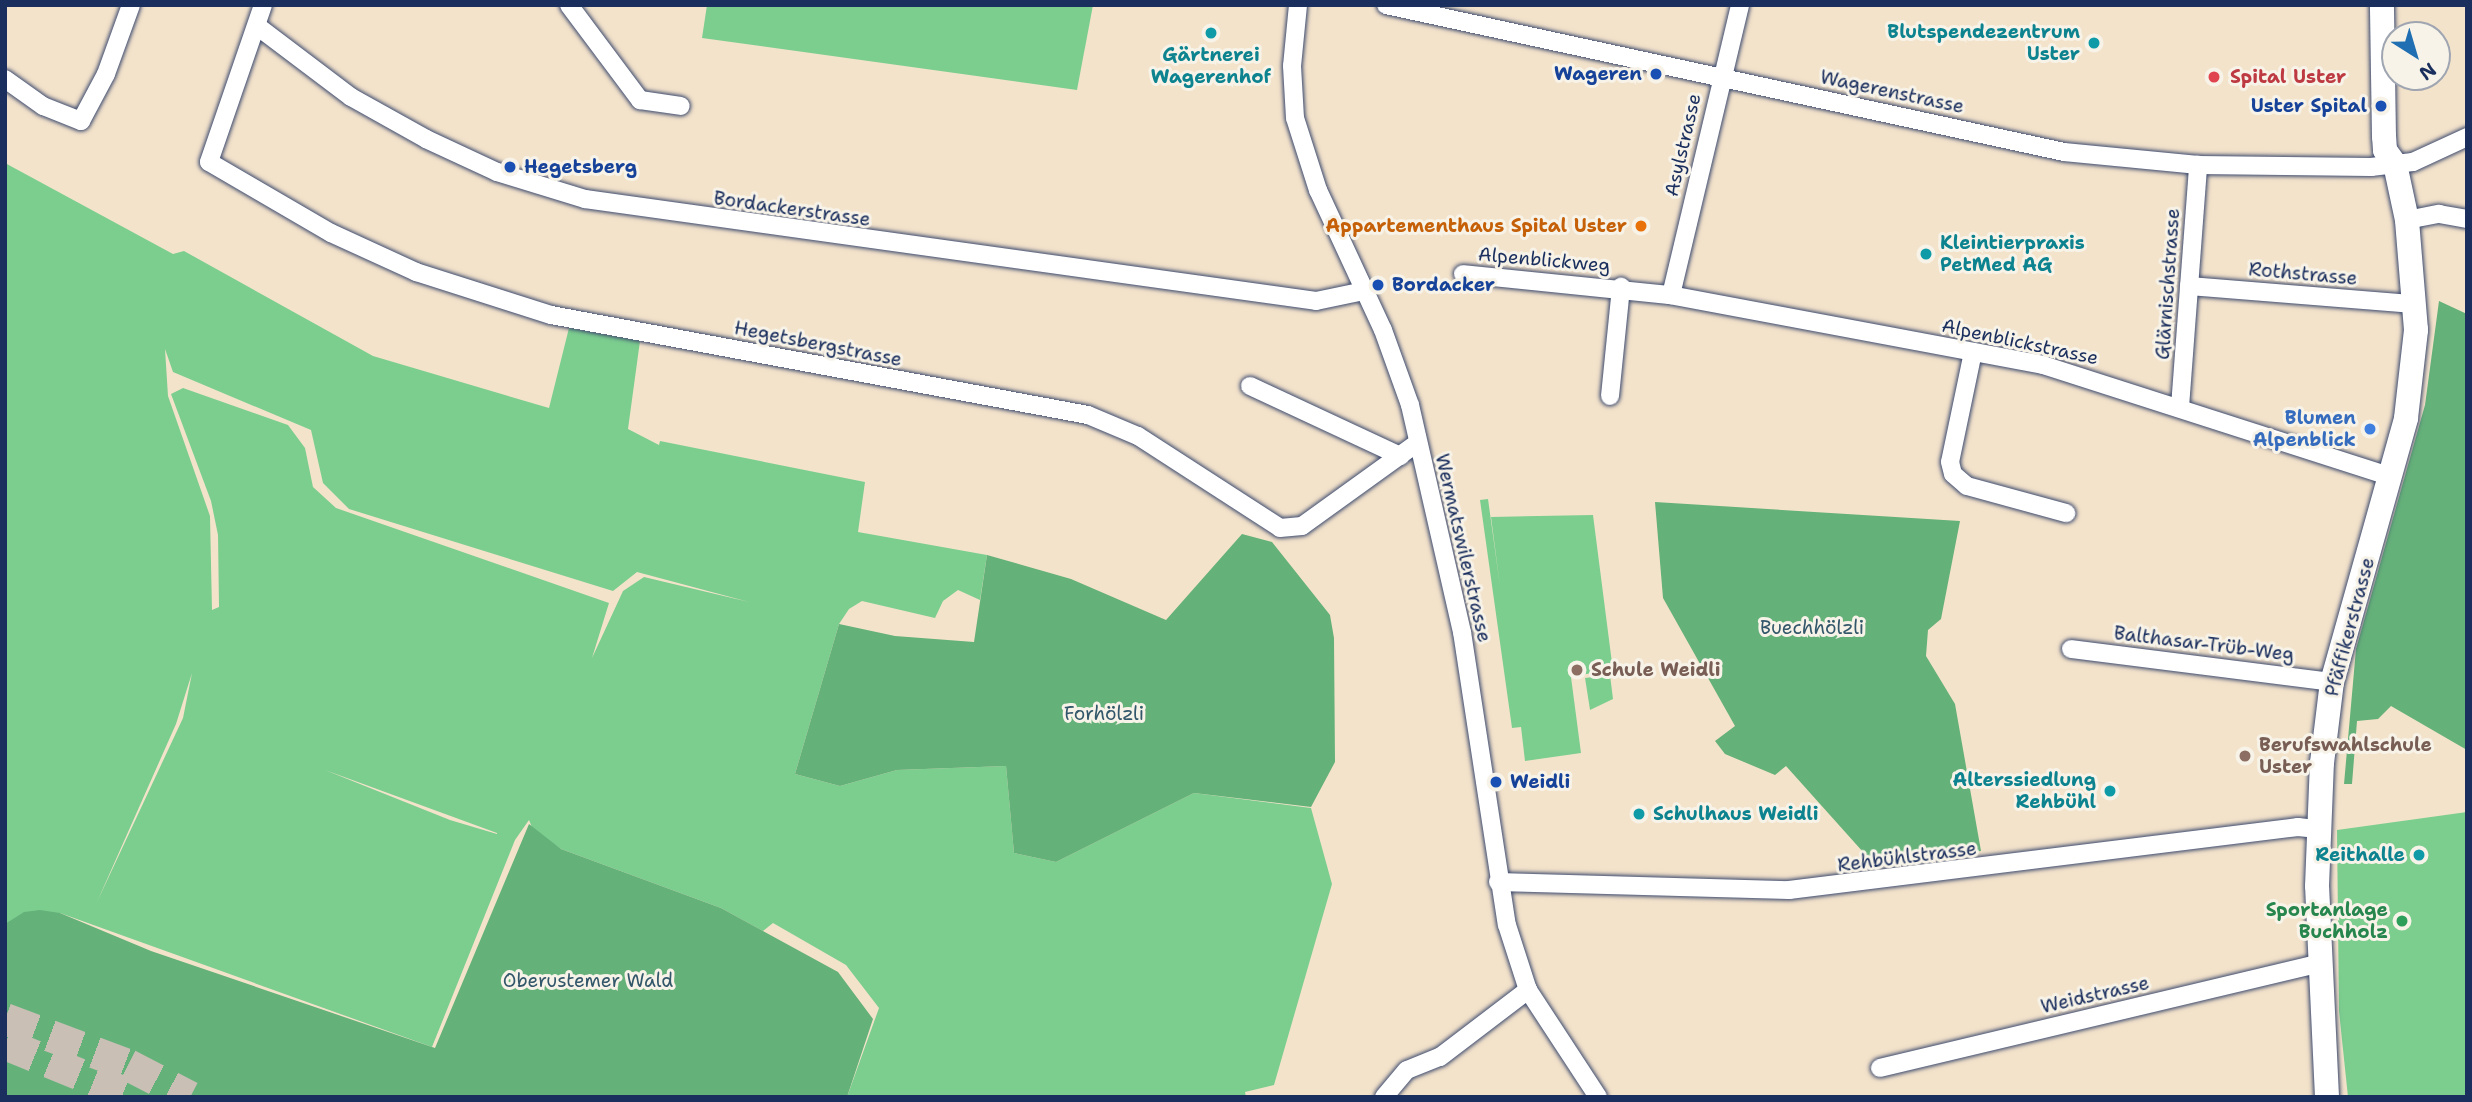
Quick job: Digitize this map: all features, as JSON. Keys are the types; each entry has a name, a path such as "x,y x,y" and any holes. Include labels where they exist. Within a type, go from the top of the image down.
{"main road":[{"name":"Pfäffikerstrasse","path":"2327,1097 2318,829 2332,682 2391,477 2414,365 2414,304 2407,220 2395,164 2385,150 2379,72 2387,7"}],"street":[{"path":"257,26 263,5"},
{"path":"569,5 640,100 681,106"},
{"name":"Wermatswilerstrasse","path":"1298,5 1292,92 1301,144 1400,372 1462,632 1498,882 1528,990 1598,1097"},
{"name":"Wagerenstrasse","path":"1386,5 2064,152 2198,165 2395,164 2413,162 2467,137"},
{"name":"Asylstrasse","path":"1671,295 1720,76 1740,5"},
{"path":"5,79 43,106 81,121 106,74 126,7"},
{"name":"Hegetsbergstrasse","path":"257,26 209,162 374,254 503,303 1088,415 1147,441 1280,528 1302,526 1418,443"},
{"name":"Bordackerstrasse","path":"257,26 342,91 426,139 497,172 585,200 1316,301 1364,291"},
{"name":"Glärnischstrasse","path":"2180,407 2198,165"},
{"path":"2407,220 2440,214 2467,219"},
{"name":"Alpenblickweg","path":"1463,274 1621,287 1671,295"},
{"name":"Rothstrasse","path":"2189,286 2414,304"},
{"name":"Alpenblickweg","path":"1610,396 1621,287"},
{"name":"Alpenblickstrasse","path":"1671,295 2055,368 2391,477"},
{"path":"1973,352 1950,462 1953,474 1967,486 2066,513"},
{"path":"1250,386 1400,456"},
{"name":"Balthasar-Trüb-Weg","path":"2071,649 2332,682"},
{"name":"Rehbühlstrasse","path":"1498,882 1789,890 2298,827 2318,829"},
{"name":"Weidstrasse","path":"1880,1068 2321,963"},
{"path":"1384,1097 1407,1070 1440,1057 1528,990"}],"green space":[{"path":"707,5 1093,5 1077,90 702,38"},
{"path":"5,163 173,254 184,251 373,356 549,408 569,328 640,341 628,429 659,445 660,441 865,482 858,532 987,555 980,600 958,590 943,601 935,618 862,601 849,609 839,624 795,774 840,786 897,770 1006,766 1014,853 1056,862 1194,793 1311,808 1332,884 1274,1085 1245,1092 1246,1097 847,1097 879,1008 846,965 773,923 763,931 721,908 561,849 533,830 529,820 515,840 432,1047 60,913 5,924","holes":["165,349 173,372 311,430 323,483 349,509 613,591 637,572 749,602 644,577 623,591 592,658 609,603 336,508 313,487 305,448 288,425 183,388 171,394 211,501 218,535 219,607 212,610 210,516 168,396","192,673 183,718 97,902 176,724","325,770 497,834 450,820"]},
{"path":"2439,301 2467,314 2467,750 2391,706 2378,719 2357,721 2352,784 2344,784 2356,649 2425,405"},
{"path":"1488,499 1500,586 1491,517 1593,515 1612,663 1602,666 1602,671 1571,677 1581,753 1525,761 1521,727 1512,728 1480,500"},
{"name":"Buechhölzli","path":"1655,502 1960,521 1941,619 1928,630 1926,656 1955,704 1981,851 1872,862 1786,766 1775,775 1725,754 1715,741 1735,726 1663,598"},
{"name":"Forhölzli","path":"1242,534 1272,542 1330,615 1334,638 1335,762 1311,807 1194,793 1056,862 1014,853 1006,766 897,770 840,786 795,774 839,624 895,636 974,642 987,555 1071,579 1166,620"},
{"path":"1610,675 1613,699 1590,710 1585,678"},
{"name":"Sportanlage Buchholz","path":"2467,812 2467,1097 2348,1097 2339,1011 2337,830"},
{"name":"Oberustemer Wald","path":"529,824 561,849 721,908 838,972 873,1019 847,1097 5,1097 5,924 24,912 40,910 60,913 151,951 435,1048"}],"tunnel":[{"path":"5,1019 128,1065 190,1097"},
{"path":"5,1044 135,1097"}],"place":[{"name":"Gärtnerei Wagerenhof","path":"1211,33"},
{"name":"Blutspendezentrum Uster","path":"2094,43"},
{"name":"Wageren","path":"1656,74"},
{"name":"Spital Uster","path":"2214,77"},
{"name":"Uster Spital","path":"2381,106"},
{"name":"Hegetsberg","path":"510,167"},
{"name":"Appartementhaus Spital Uster","path":"1641,226"},
{"name":"Kleintierpraxis PetMed AG","path":"1926,254"},
{"name":"Bordacker","path":"1378,285"},
{"name":"Blumen Alpenblick","path":"2370,429"},
{"name":"Schule Weidli","path":"1577,670"},
{"name":"Berufswahlschule Uster","path":"2245,756"},
{"name":"Weidli","path":"1496,782"},
{"name":"Alterssiedlung Rehbühl","path":"2110,791"},
{"name":"Schulhaus Weidli","path":"1639,814"},
{"name":"Reithalle","path":"2419,855"},
{"name":"Sportanlage Buchholz","path":"2402,921"}]}
